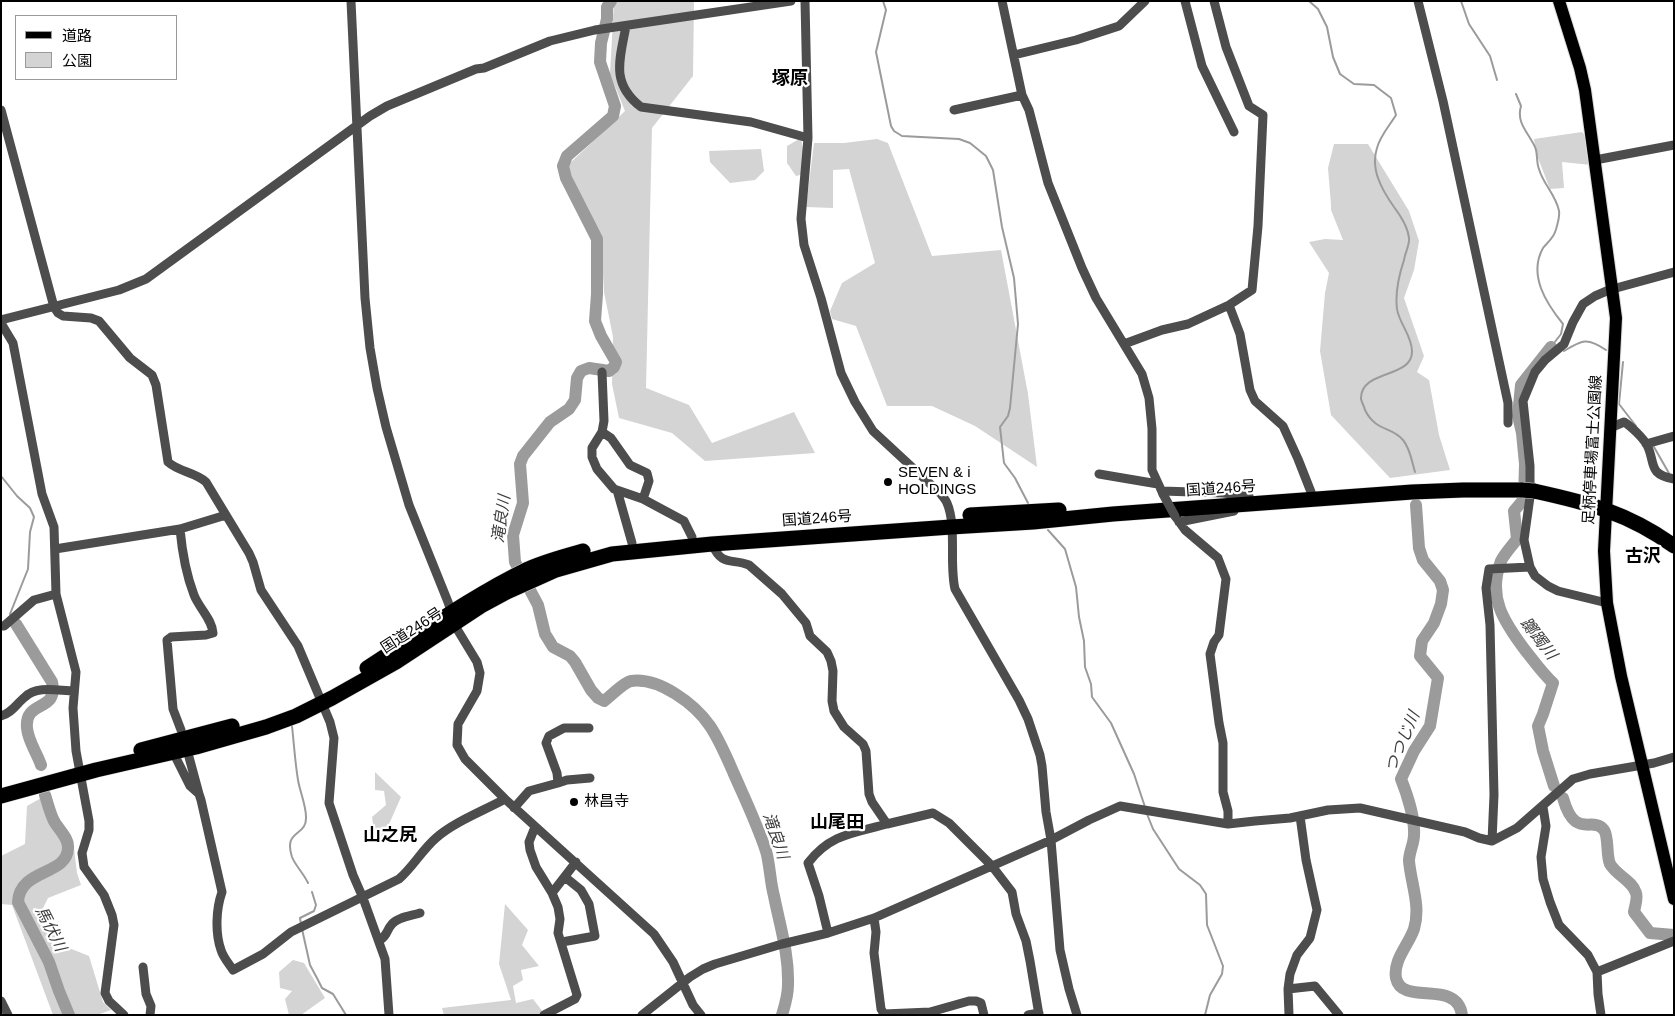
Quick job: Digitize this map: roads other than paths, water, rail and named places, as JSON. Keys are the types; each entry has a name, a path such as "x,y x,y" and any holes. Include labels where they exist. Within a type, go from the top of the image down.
{"highway":[{"name":"国道246号","path":"1,786 173,752 266,727 296,716 365,670 505,587 572,554 632,543 692,537 951,522 1033,522 1310,492 1449,481 1528,486 1639,514 1674,535"},
{"name":"国道246号","path":"1246,500 1280,503 1412,492 1528,486"},
{"name":"国道246号","path":"1607,505 1653,531 1674,546"},
{"name":"国道246号","path":"533,573 556,570 612,554 951,522"},
{"name":"国道246号","path":"1,796 79,770 263,719 320,700"}],"main road":[{"name":"足柄停車場富士公園線","path":"1559,1 1580,68 1595,160 1616,318 1604,551 1607,603 1613,639 1674,899"}],"street":[{"path":"351,1 365,298 370,348 386,427 402,481 453,618 460,634 477,662 480,673 477,690 458,724 457,745 465,759 514,808 654,934 673,962 682,984 701,1015"},
{"path":"124,1015 109,1001 105,991 114,925 112,915 104,895 84,867 82,859 82,852 89,830 89,821 79,770 73,708 76,672 56,594 54,527 42,494 13,343 1,322 119,290 146,279 356,125 387,106 476,69 484,68 550,41 596,30 791,1"},
{"path":"804,1 808,138 801,219 804,245 821,298 841,373 855,402 873,431 940,494 947,503 951,522 952,578 955,589 1028,719 1042,766 1046,812 1051,840 1060,950 1077,1015"},
{"path":"1002,1 1022,94 1029,110 1048,183 1096,298 1142,374 1149,398 1152,429 1152,470 1177,519 1185,530 1218,558 1226,579 1219,635 1214,642 1210,654 1223,743 1223,792 1228,811 1228,824"},
{"path":"1014,55 1076,40 1119,26 1145,1"},
{"path":"1185,1 1202,66 1234,132"},
{"path":"1124,344 1162,330 1188,324 1230,305 1252,290 1258,226 1263,116 1249,106 1226,48 1214,1"},
{"path":"1418,1 1443,101 1508,404 1508,423"},
{"path":"626,26 618,72 628,93 641,107 751,122 808,138"},
{"path":"954,110 1022,94"},
{"path":"1,110 54,307 63,316 91,318 100,321 130,358 152,375 156,385 168,462 175,468 200,476 206,482 253,562 261,590 298,646 330,722 334,738 329,803 353,875 385,959 389,1015"},
{"path":"1595,160 1674,145"},
{"path":"1607,603 1558,591 1535,576 1530,567 1524,540 1530,497 1530,466 1523,402 1535,372 1545,360 1564,344 1583,304 1595,296 1613,289 1674,272"},
{"path":"1230,305 1240,334 1250,390 1256,401 1283,426 1310,492"},
{"path":"602,372 604,421 602,432 592,448 592,458 597,469 614,489 643,499 684,521 692,537"},
{"path":"1508,404 1523,402"},
{"path":"1610,428 1624,422 1631,427 1646,444 1654,469 1663,477 1674,479"},
{"path":"602,432 611,438 630,465 647,473 649,480 643,499"},
{"path":"1646,444 1674,436"},
{"path":"1099,474 1161,490 1223,493 1246,500"},
{"path":"617,490 632,543"},
{"path":"1177,519 1235,510 1246,500"},
{"path":"55,549 180,530 226,515"},
{"path":"180,530 182,552 194,596 213,627 213,633 206,635 171,637 167,640 173,709 182,730"},
{"path":"712,544 722,559 749,565 782,594 806,623 810,636 826,652 831,661 833,671 832,701 834,711 844,727 863,744 866,752 869,794 872,802 887,824"},
{"path":"1492,841 1494,796 1490,624 1486,588 1489,569 1530,567"},
{"path":"1,626 4,626 34,600 56,594"},
{"path":"1,716 8,714 26,695 47,689 74,691"},
{"path":"558,784 558,773 546,743 549,736 564,728 589,728"},
{"path":"173,752 190,786 200,794"},
{"path":"189,757 200,794 222,892 217,934 221,952 233,970 263,954 291,932 400,879 435,839 447,830 505,799"},
{"path":"643,1014 696,973 715,964 782,944 828,933 910,904 1051,840 1120,806 1228,824 1300,816 1328,810 1360,808 1465,832 1492,841 1518,828 1573,778 1654,763 1674,757"},
{"path":"514,808 529,791 567,780 590,778"},
{"path":"1543,807 1546,826 1541,857 1543,879 1558,925 1588,955 1597,972 1601,1015"},
{"path":"828,933 819,896 808,863 815,854 839,837 933,813 949,824 992,866 1012,892 1016,914 1029,954 1039,1014 1028,1015"},
{"path":"1289,1015 1288,989 1290,974 1297,956 1310,938 1317,910 1306,860 1300,816"},
{"path":"535,828 529,842 530,850 536,867 552,893 560,919 558,933 577,995 575,999 544,1015"},
{"path":"552,893 576,862"},
{"path":"562,942 595,936 589,904 581,890 564,877"},
{"path":"379,941 386,936 391,925 400,919 420,913"},
{"path":"874,918 876,932 874,953 881,1009 884,1014 930,1012 969,1001 976,1001 980,1003 984,1015"},
{"path":"1597,972 1674,941"},
{"path":"143,967 146,994 151,1006 150,1015"},
{"path":"1288,989 1315,986 1340,1015"},
{"path":"1,1001 8,1015"}],"waterway":[{"name":"滝良川","path":"611,1 607,7 607,19 601,43 600,62 615,106 613,116 567,156 563,166 566,178 597,239 595,321 616,362 609,371 589,368 581,371 577,378 575,400 569,409 550,422 523,456 520,464 523,503 513,535 515,562 538,605 545,634 553,647 570,656 575,662 591,690 598,698 604,701 621,686 631,681 653,683 686,701 714,732 751,812 767,856 787,962 788,989 782,1015"},
{"path":"883,1 886,10 876,52 891,126 894,131 902,136 959,139 970,143 986,156 993,170 1002,227 1014,278 1018,324 1010,408 1008,416 1000,427 1004,463 1015,478 1028,503"},
{"name":"つつじ川","path":"1309,1 1318,9 1327,27 1333,57 1340,74 1354,84 1374,85 1391,98 1396,115 1378,144 1375,164 1378,179 1403,221 1409,238 1399,278 1397,309 1410,340 1412,351 1410,360 1404,366 1369,383 1363,389 1361,399 1365,410 1374,422 1394,432 1403,440 1409,451 1415,472"},
{"path":"1461,1 1469,24 1490,56 1497,80"},
{"path":"1516,94 1521,106 1521,122 1535,147 1538,166 1559,211 1555,231 1552,238 1543,248 1537,268 1538,278 1545,298 1563,324 1561,334 1551,347"},
{"path":"1564,351 1580,342 1594,343 1606,350"},
{"name":"躑躅川","path":"1551,347 1521,385 1518,416 1522,433 1525,464 1524,499 1514,511 1517,539 1501,561 1496,586 1497,598 1504,619 1538,667 1553,683 1538,726 1543,751 1554,786"},
{"path":"1623,362 1619,404 1636,426"},
{"path":"1654,447 1670,475"},
{"name":"馬伏川","path":"1,476 17,496 30,508 34,517 30,532 28,569 10,614"},
{"name":"つつじ川","path":"1416,505 1419,548 1423,560 1440,581 1443,590 1441,604 1434,623 1422,641 1420,656 1438,678 1430,726 1414,751 1401,779 1412,814 1414,829 1409,861 1415,895 1416,920 1414,929 1397,965 1396,978 1400,986 1408,991 1450,998 1458,1004 1462,1015"},
{"path":"1048,530 1065,549 1076,587 1084,641 1085,667 1091,684 1092,697 1111,723 1134,774 1145,807"},
{"name":"馬伏川","path":"16,624 52,682 53,692 51,698 35,709 28,719 29,738 41,765"},
{"path":"292,726 298,780 306,817 303,828 293,837 290,848 293,860 308,883"},
{"name":"馬伏川","path":"45,795 53,818 68,844 66,857 60,863 34,877 27,883 21,891 18,902 49,962 69,1015"},
{"name":"躑躅川","path":"1563,798 1573,819 1578,823 1600,826 1606,833 1610,864 1634,889 1637,897 1634,912 1650,933 1674,935"},
{"path":"1147,814 1153,829 1179,869 1200,885 1206,894 1207,925 1223,966 1222,974 1210,995 1205,1015"},
{"path":"301,924 300,918 314,911 316,905 312,892"},
{"path":"302,929 310,965 322,988 333,994 346,1015"}],"place":[{"name":"SEVEN & i HOLDINGS","path":"888,482"},
{"name":"林昌寺","path":"574,802"}],"district":[{"name":"塚原","path":"790,79"},
{"name":"古沢","path":"1643,557"},
{"name":"山尾田","path":"837,823"},
{"name":"山之尻","path":"390,836"}]}
